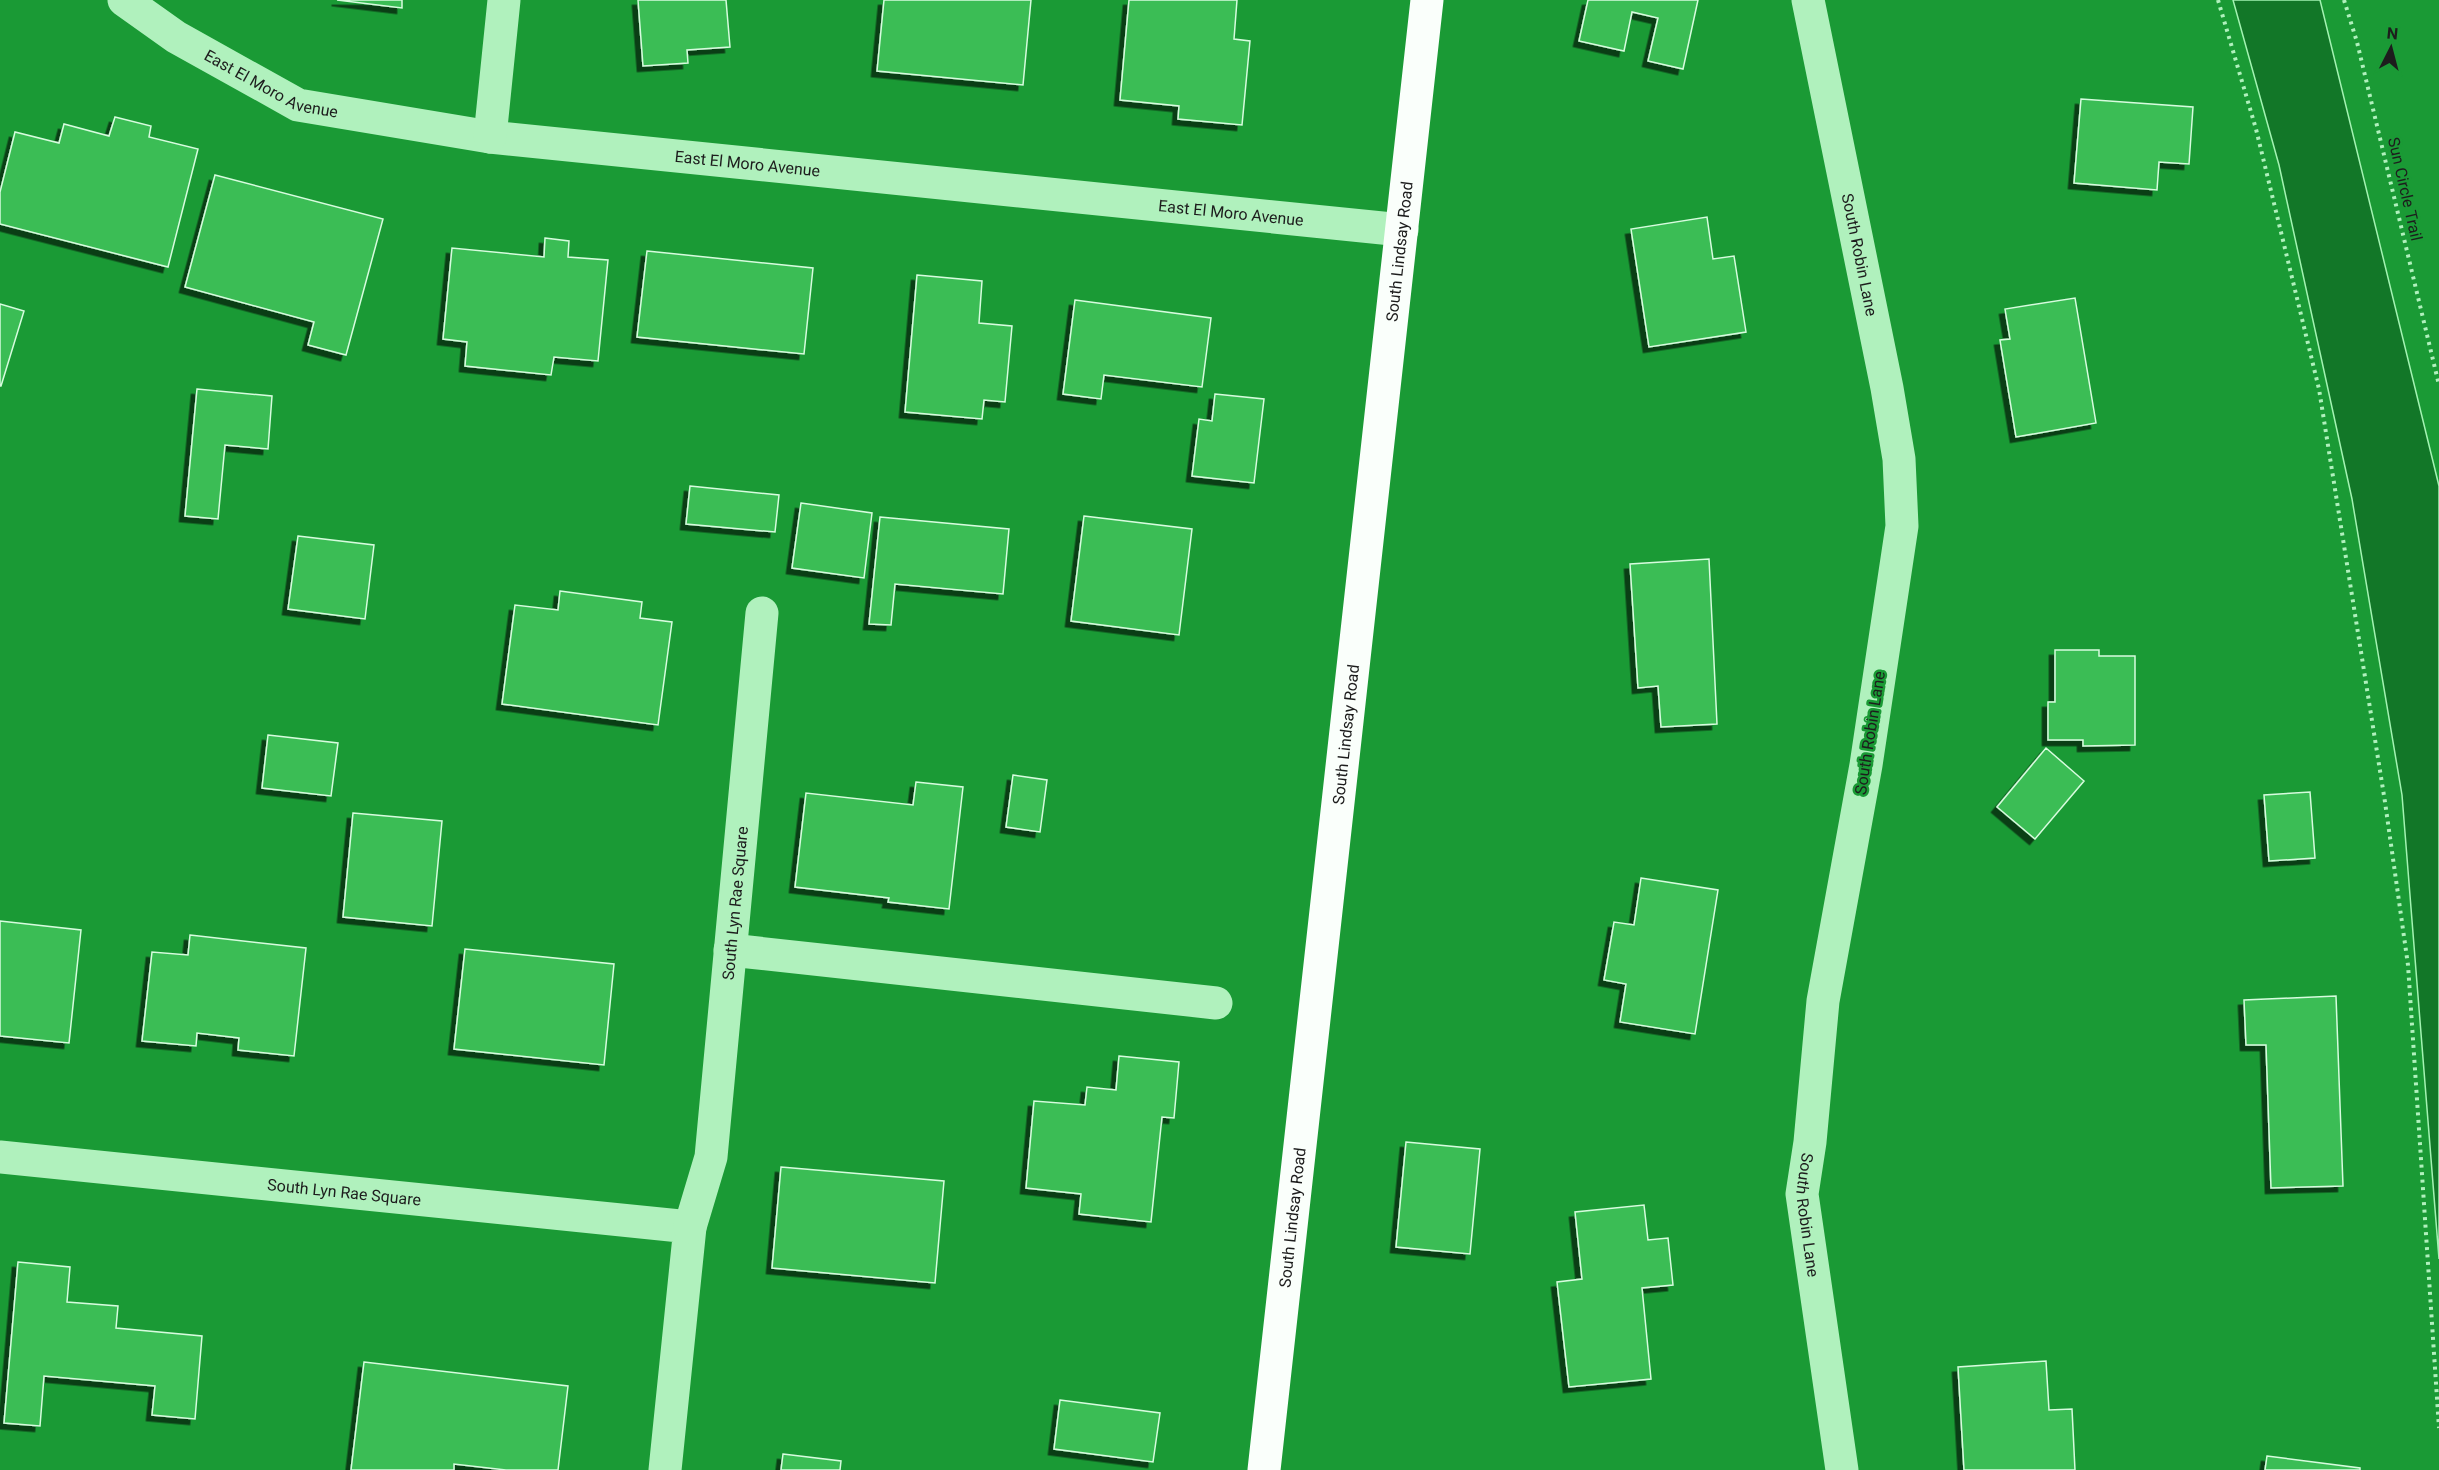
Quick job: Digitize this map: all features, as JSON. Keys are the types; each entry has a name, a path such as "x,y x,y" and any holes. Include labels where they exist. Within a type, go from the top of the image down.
{"main road":[{"name":"South Lindsay Road","path":"1264,1470 1427,0"}],"street":[{"name":"East El Moro Avenue","path":"124,0 176,37 298,105 490,137 1402,230"},
{"path":"490,137 504,0"},
{"name":"South Robin Lane","path":"1808,0 1887,388 1899,459 1902,526 1866,765 1823,1001 1810,1142 1802,1194 1842,1470"},
{"name":"South Lyn Rae Square","path":"665,1470 690,1227 711,1157 762,613"},
{"path":"730,950 1216,1003"},
{"name":"South Lyn Rae Square","path":"0,1157 690,1227"}],"path":[{"path":"2218,0 2256,129 2319,389 2383,791 2408,965 2439,1428"},
{"name":"Sun Circle Trail","path":"2344,0 2360,54 2439,385"}],"shaded area":[{"path":"2233,0 2320,0 2439,486 2439,1259 2402,795 2352,499 2279,165"}],"building":[{"path":"337,0 402,0 402,8"},
{"path":"638,0 726,0 730,47 687,50 688,63 643,66"},
{"path":"884,0 1031,0 1023,85 877,71"},
{"path":"1129,0 1237,0 1234,39 1250,41 1242,125 1178,119 1179,106 1120,100"},
{"path":"1588,0 1698,0 1683,69 1648,61 1658,18 1632,12 1624,51 1579,41"},
{"path":"2081,99 2193,107 2189,164 2159,162 2157,190 2074,183"},
{"path":"115,117 151,126 149,137 198,149 168,267 0,224 0,192 15,132 59,143 64,124 109,136"},
{"path":"215,175 383,219 346,355 308,345 314,322 185,287"},
{"path":"1707,217 1713,259 1734,256 1746,332 1649,347 1631,229"},
{"path":"545,238 569,241 568,257 608,260 598,361 554,357 551,375 465,366 467,342 443,339 452,248 544,257"},
{"path":"647,251 813,268 804,354 637,337"},
{"path":"917,275 982,281 979,323 1012,326 1005,402 984,400 982,419 905,412"},
{"path":"2075,298 2096,423 2016,437 2000,340 2010,339 2005,309"},
{"path":"1075,300 1211,318 1202,387 1104,375 1101,399 1063,394"},
{"path":"0,304 24,311 1,386 0,386"},
{"path":"197,389 272,396 268,449 225,445 218,519 185,516"},
{"path":"1215,394 1264,399 1254,483 1192,476 1199,419 1212,421"},
{"path":"690,486 779,495 775,532 686,524"},
{"path":"801,503 872,513 864,578 792,568"},
{"path":"1084,516 1192,529 1179,635 1071,621"},
{"path":"880,517 1009,529 1003,594 895,584 891,625 869,624"},
{"path":"298,536 374,545 365,619 288,609"},
{"path":"1709,559 1717,724 1661,727 1658,686 1638,688 1630,564"},
{"path":"560,591 642,602 640,618 672,622 658,725 502,704 515,605 558,610"},
{"path":"2055,650 2099,650 2099,656 2135,656 2135,745 2083,746 2083,740 2048,740 2048,702 2055,702"},
{"path":"268,735 338,743 331,796 262,788"},
{"path":"2046,748 2084,781 2035,839 1997,807"},
{"path":"1013,775 1047,780 1040,832 1006,827"},
{"path":"916,782 963,787 949,909 888,902 889,898 795,887 806,793 913,805"},
{"path":"2310,792 2315,858 2269,861 2264,795"},
{"path":"353,813 442,821 432,926 343,917"},
{"path":"1641,878 1718,890 1695,1034 1620,1022 1626,984 1604,980 1614,922 1634,925"},
{"path":"0,921 81,930 69,1043 0,1036"},
{"path":"190,935 306,948 294,1056 238,1050 239,1038 197,1033 196,1046 142,1041 152,952 188,955"},
{"path":"465,949 614,964 604,1065 454,1049"},
{"path":"2336,996 2343,1186 2271,1188 2266,1045 2246,1045 2244,1000"},
{"path":"1119,1056 1179,1062 1174,1118 1162,1117 1151,1222 1079,1214 1081,1194 1026,1188 1034,1101 1085,1105 1087,1087 1116,1090"},
{"path":"1406,1142 1480,1149 1470,1254 1396,1247"},
{"path":"781,1167 944,1181 935,1283 772,1268"},
{"path":"1644,1205 1648,1240 1668,1238 1673,1285 1642,1288 1651,1379 1569,1387 1557,1282 1582,1279 1575,1212"},
{"path":"18,1262 70,1267 67,1302 118,1306 116,1328 202,1336 195,1419 152,1415 155,1386 44,1376 40,1426 4,1423"},
{"path":"2046,1361 2049,1410 2072,1409 2075,1470 1964,1470 1958,1367"},
{"path":"364,1362 568,1386 558,1470 506,1470 454,1464 454,1470 351,1470"},
{"path":"1060,1400 1160,1413 1153,1462 1054,1449"},
{"path":"783,1454 841,1461 840,1470 781,1470"},
{"path":"2267,1456 2360,1468 2360,1470 2265,1470"}]}
